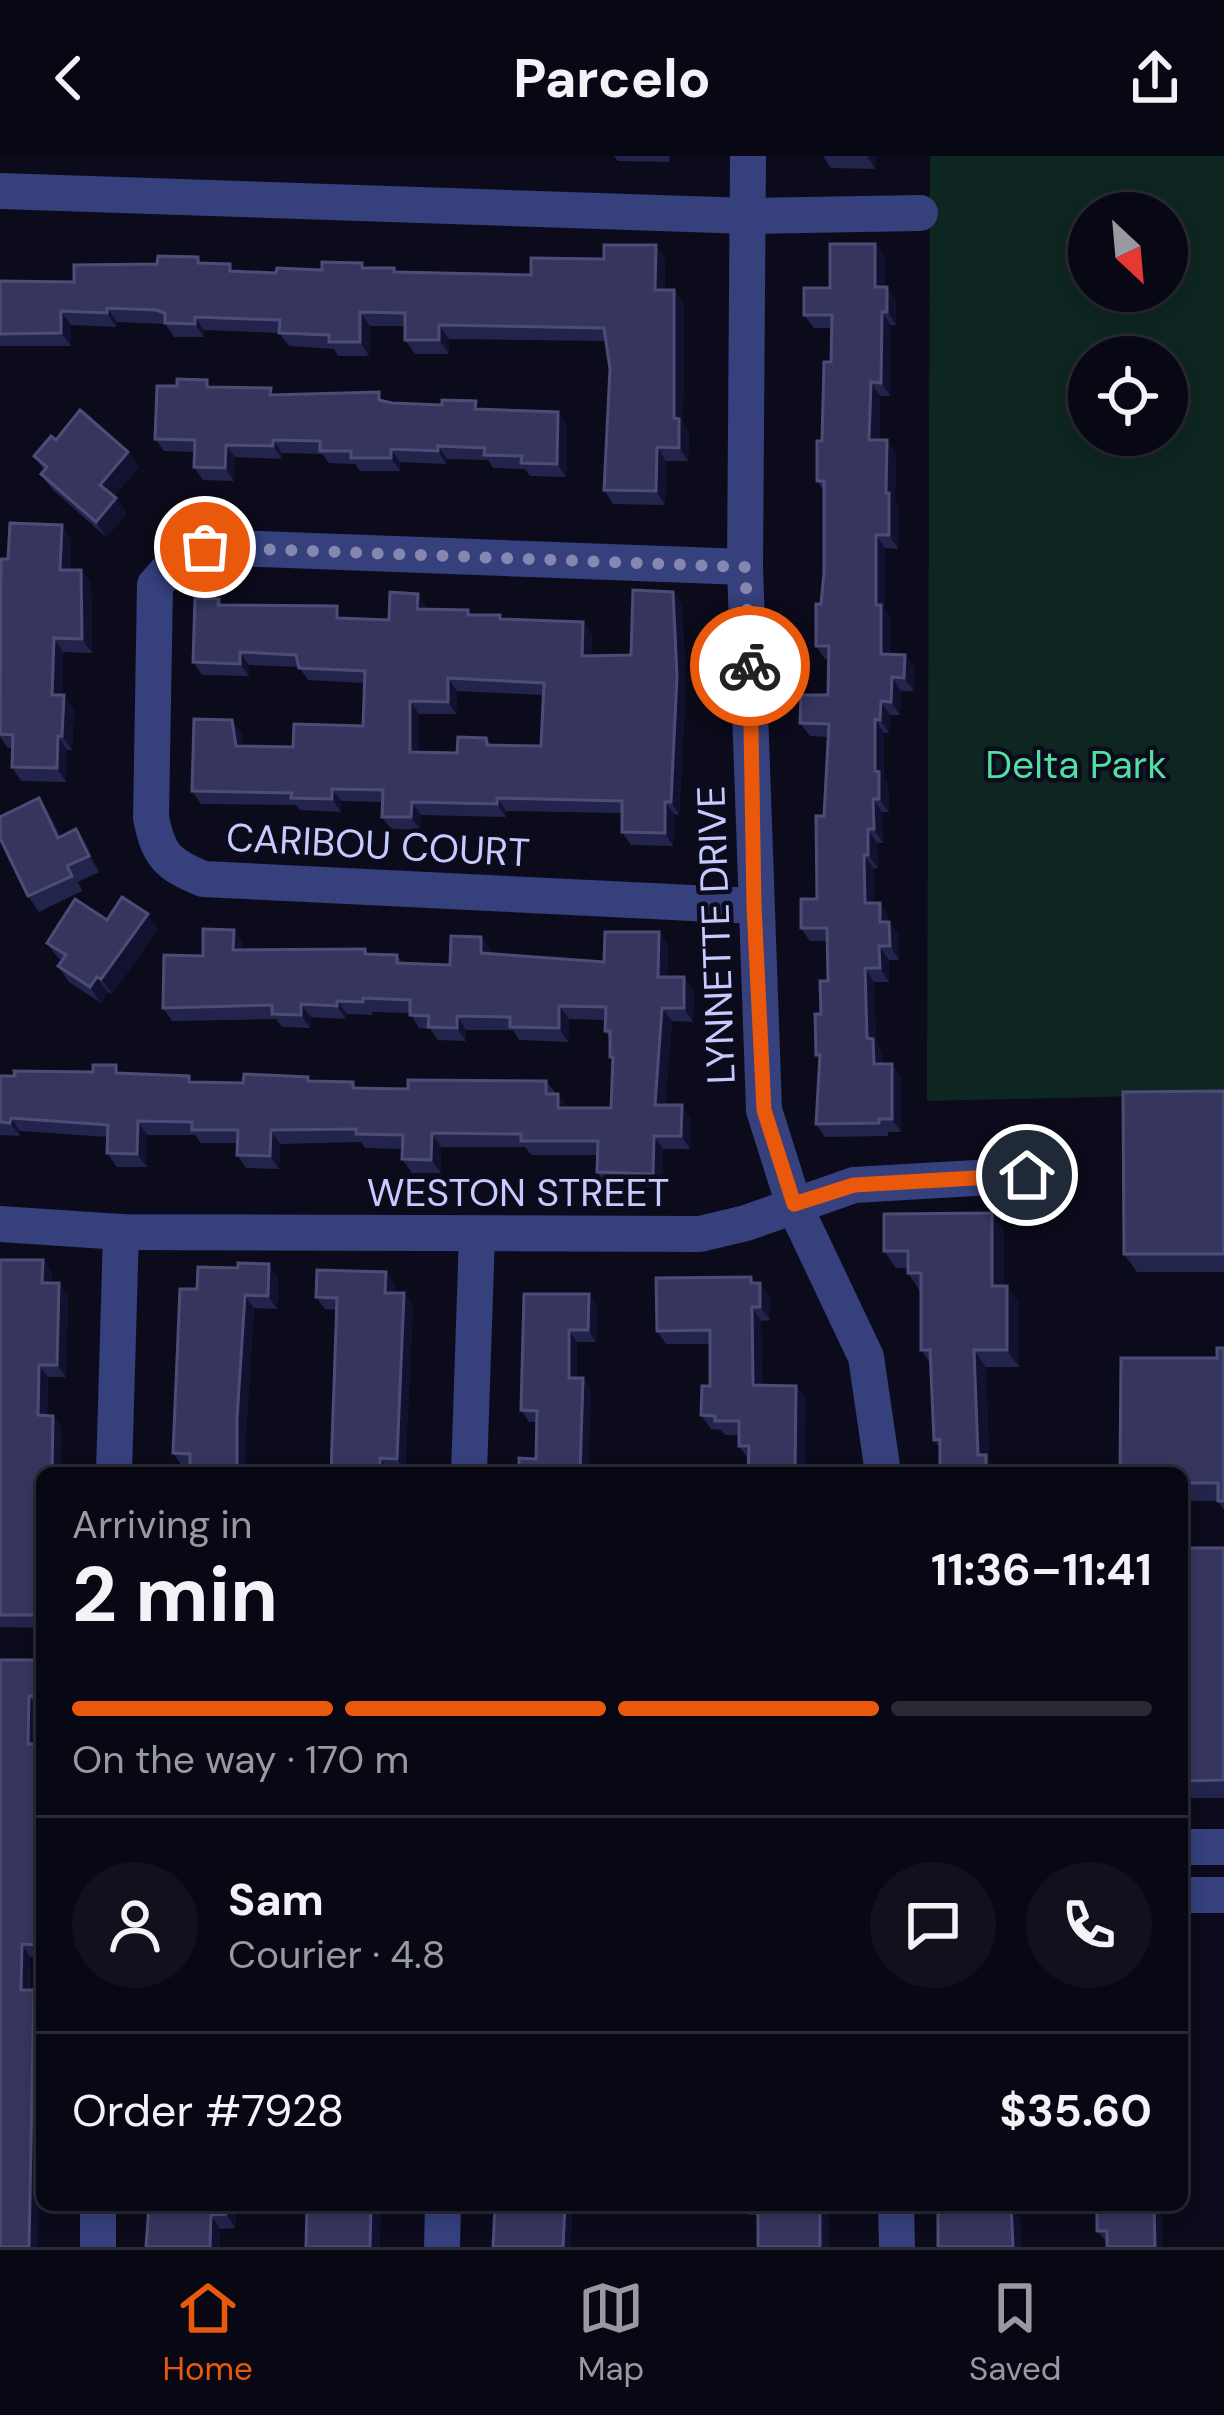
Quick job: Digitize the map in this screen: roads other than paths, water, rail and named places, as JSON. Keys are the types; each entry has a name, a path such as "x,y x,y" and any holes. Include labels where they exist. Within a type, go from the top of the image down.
{"street":[{"name":"LYNNETTE DRIVE","path":"748,156 745,567 764,1110 794,1204 866,1357 883,1467"},
{"path":"0,191 749,216 920,213"},
{"name":"CARIBOU COURT","path":"745,567 205,547 184,552 155,585 151,818 157,847 174,867 203,879 754,906"},
{"name":"WESTON STREET","path":"0,1224 121,1232 700,1234 854,1185 1027,1175"},
{"path":"115,1467 121,1232"},
{"path":"470,1467 477,1235"},
{"path":"1188,1847 1224,1847"},
{"path":"1188,1895 1224,1895"},
{"path":"98,2211 98,2247"},
{"path":"442,2247 443,2211"},
{"path":"896,2211 897,2247"}],"park label":[{"name":"Delta Park","path":"1076,764"}]}
